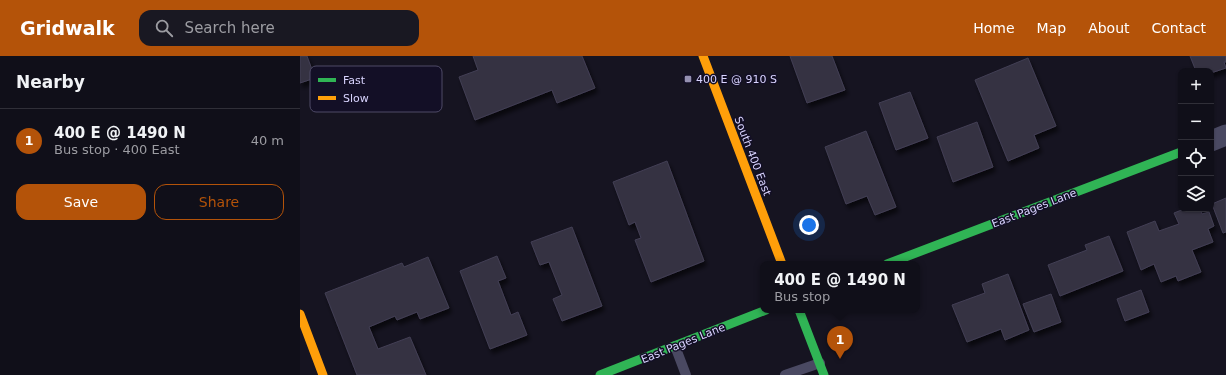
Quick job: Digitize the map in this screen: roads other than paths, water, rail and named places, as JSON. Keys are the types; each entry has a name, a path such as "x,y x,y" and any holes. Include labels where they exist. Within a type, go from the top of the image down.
{"street":[{"name":"South 400 East","path":"703,56 781,261"},
{"path":"1214,140 1226,136"},
{"name":"East Pages Lane","path":"895,261 1178,153"},
{"name":"East Pages Lane","path":"600,375 760,312"},
{"path":"800,313 824,375"},
{"path":"300,314 323,375"}],"lane":[{"path":"675,346 686,375"},
{"path":"785,375 820,363"}],"place":[{"name":"400 E @ 910 S","path":"688,79"},
{"name":"400 E @ 1490 N","path":"840,359"}]}
